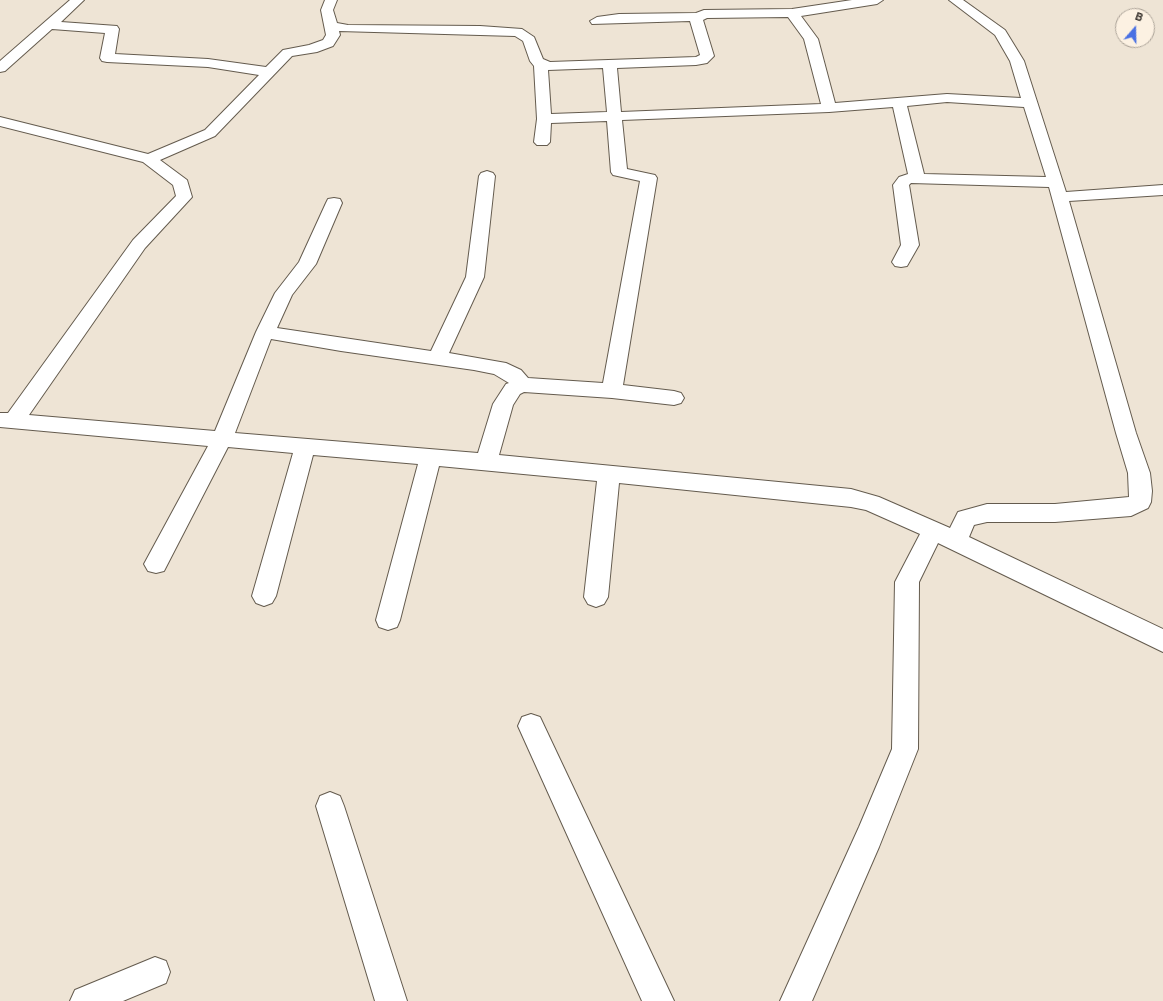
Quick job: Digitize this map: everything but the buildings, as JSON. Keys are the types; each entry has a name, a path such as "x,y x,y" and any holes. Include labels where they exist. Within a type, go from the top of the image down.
{"street":[{"path":"0,68 78,0"},
{"path":"149,159 210,133 288,53 312,49 328,43 333,34 327,10 332,0"},
{"path":"597,21 627,18 697,17 704,14 792,13 877,0"},
{"path":"796,1001 866,845 905,749 907,582 944,536 966,518 987,513 1055,513 1131,507 1140,502 1139,473 1126,433 1057,189 1017,61 1000,33 955,0"},
{"path":"792,13 811,38 829,108"},
{"path":"331,26 348,29 480,30 517,32 524,35 529,40 536,61 542,65 610,64 696,61 706,58 707,54 696,19 697,17"},
{"path":"49,25 112,29 107,58 208,63 269,72"},
{"path":"610,64 619,172 649,178 612,391"},
{"path":"542,65 544,120 542,142"},
{"path":"544,120 614,118 745,110 829,108 947,98 1030,103"},
{"path":"899,102 917,178"},
{"path":"0,122 149,159 181,183 184,197 139,244 7,421"},
{"path":"437,359 475,277 487,176"},
{"path":"901,262 910,245 901,185 910,178 1057,189 1163,190"},
{"path":"156,564 222,438 265,332 284,293 307,264 334,203"},
{"path":"265,332 341,345 499,368 514,375 522,385"},
{"path":"486,462 503,404 513,389 522,385 612,391 674,398"},
{"path":"7,421 222,438 432,457 851,498 871,503 944,536 1163,641"},
{"path":"264,596 305,446"},
{"path":"388,620 432,457"},
{"path":"596,597 608,474"},
{"path":"531,726 658,1001"},
{"path":"330,806 391,1001"},
{"path":"86,1001 156,972"}]}
